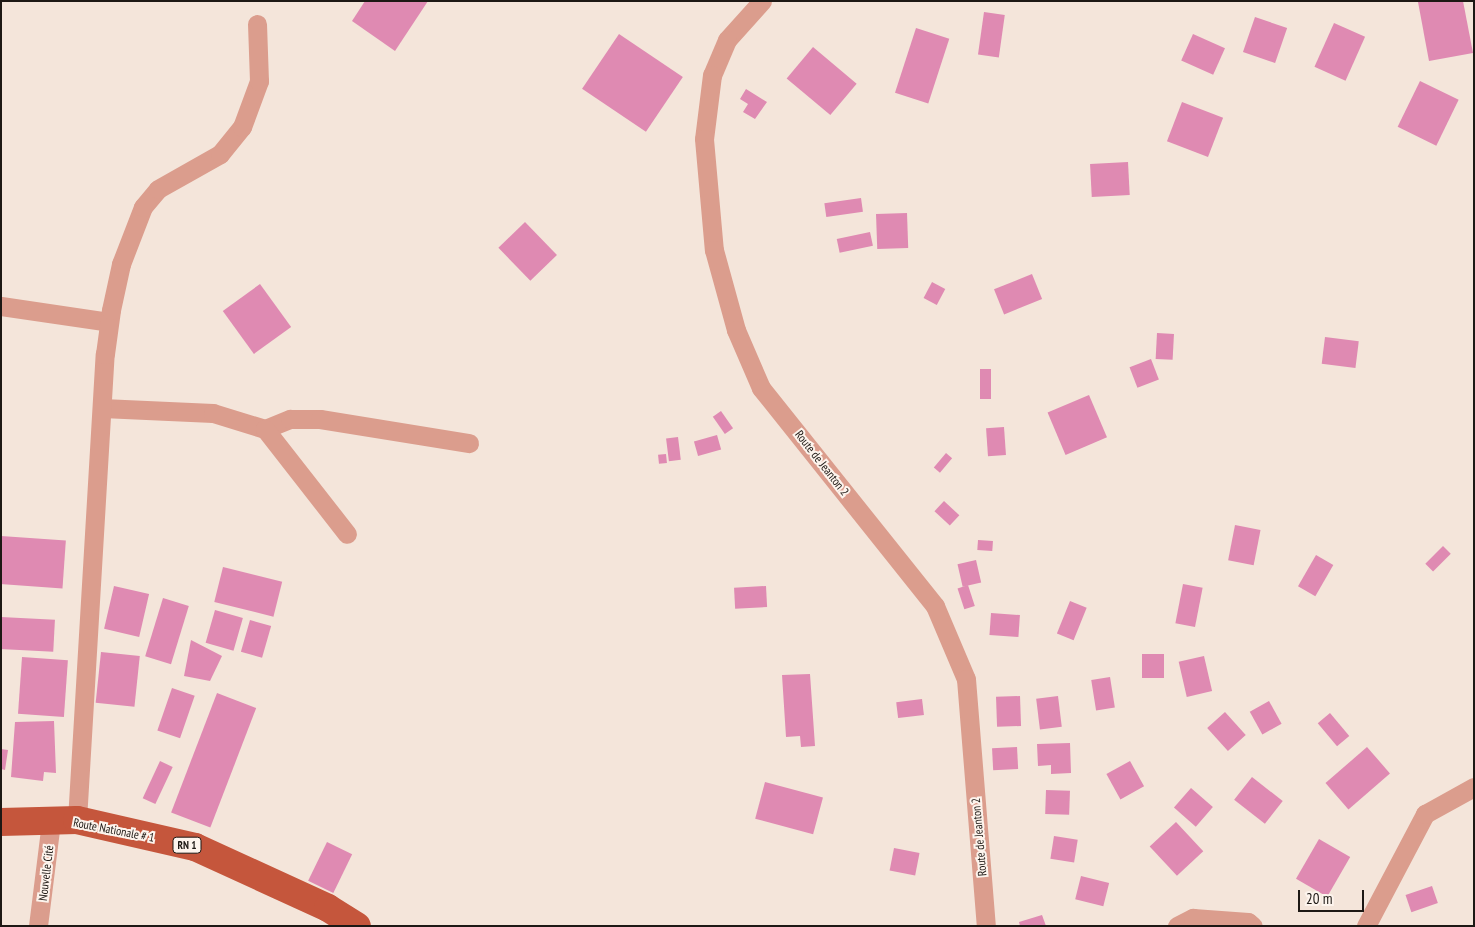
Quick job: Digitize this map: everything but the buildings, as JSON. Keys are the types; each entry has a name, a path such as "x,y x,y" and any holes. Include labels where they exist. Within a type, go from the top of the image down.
{"main road":[{"name":"Route Nationale # 1","path":"1,822 64,821 195,847 328,908 357,926"}],"street":[{"name":"Route de Jeanton 2","path":"762,1 727,40 712,76 704,139 714,250 736,330 761,388 935,606 966,680 986,926"},
{"name":"Nouvelle Cité","path":"38,926 64,821 109,322 121,264 143,206 158,189 220,154 242,126 259,81 257,24"},
{"path":"1,306 109,322"},
{"path":"102,408 213,413 264,428 290,419 320,419 469,443"},
{"path":"264,428 347,534"},
{"path":"1366,926 1425,814 1474,787"},
{"path":"1177,926 1193,918 1248,922 1252,926"}]}
